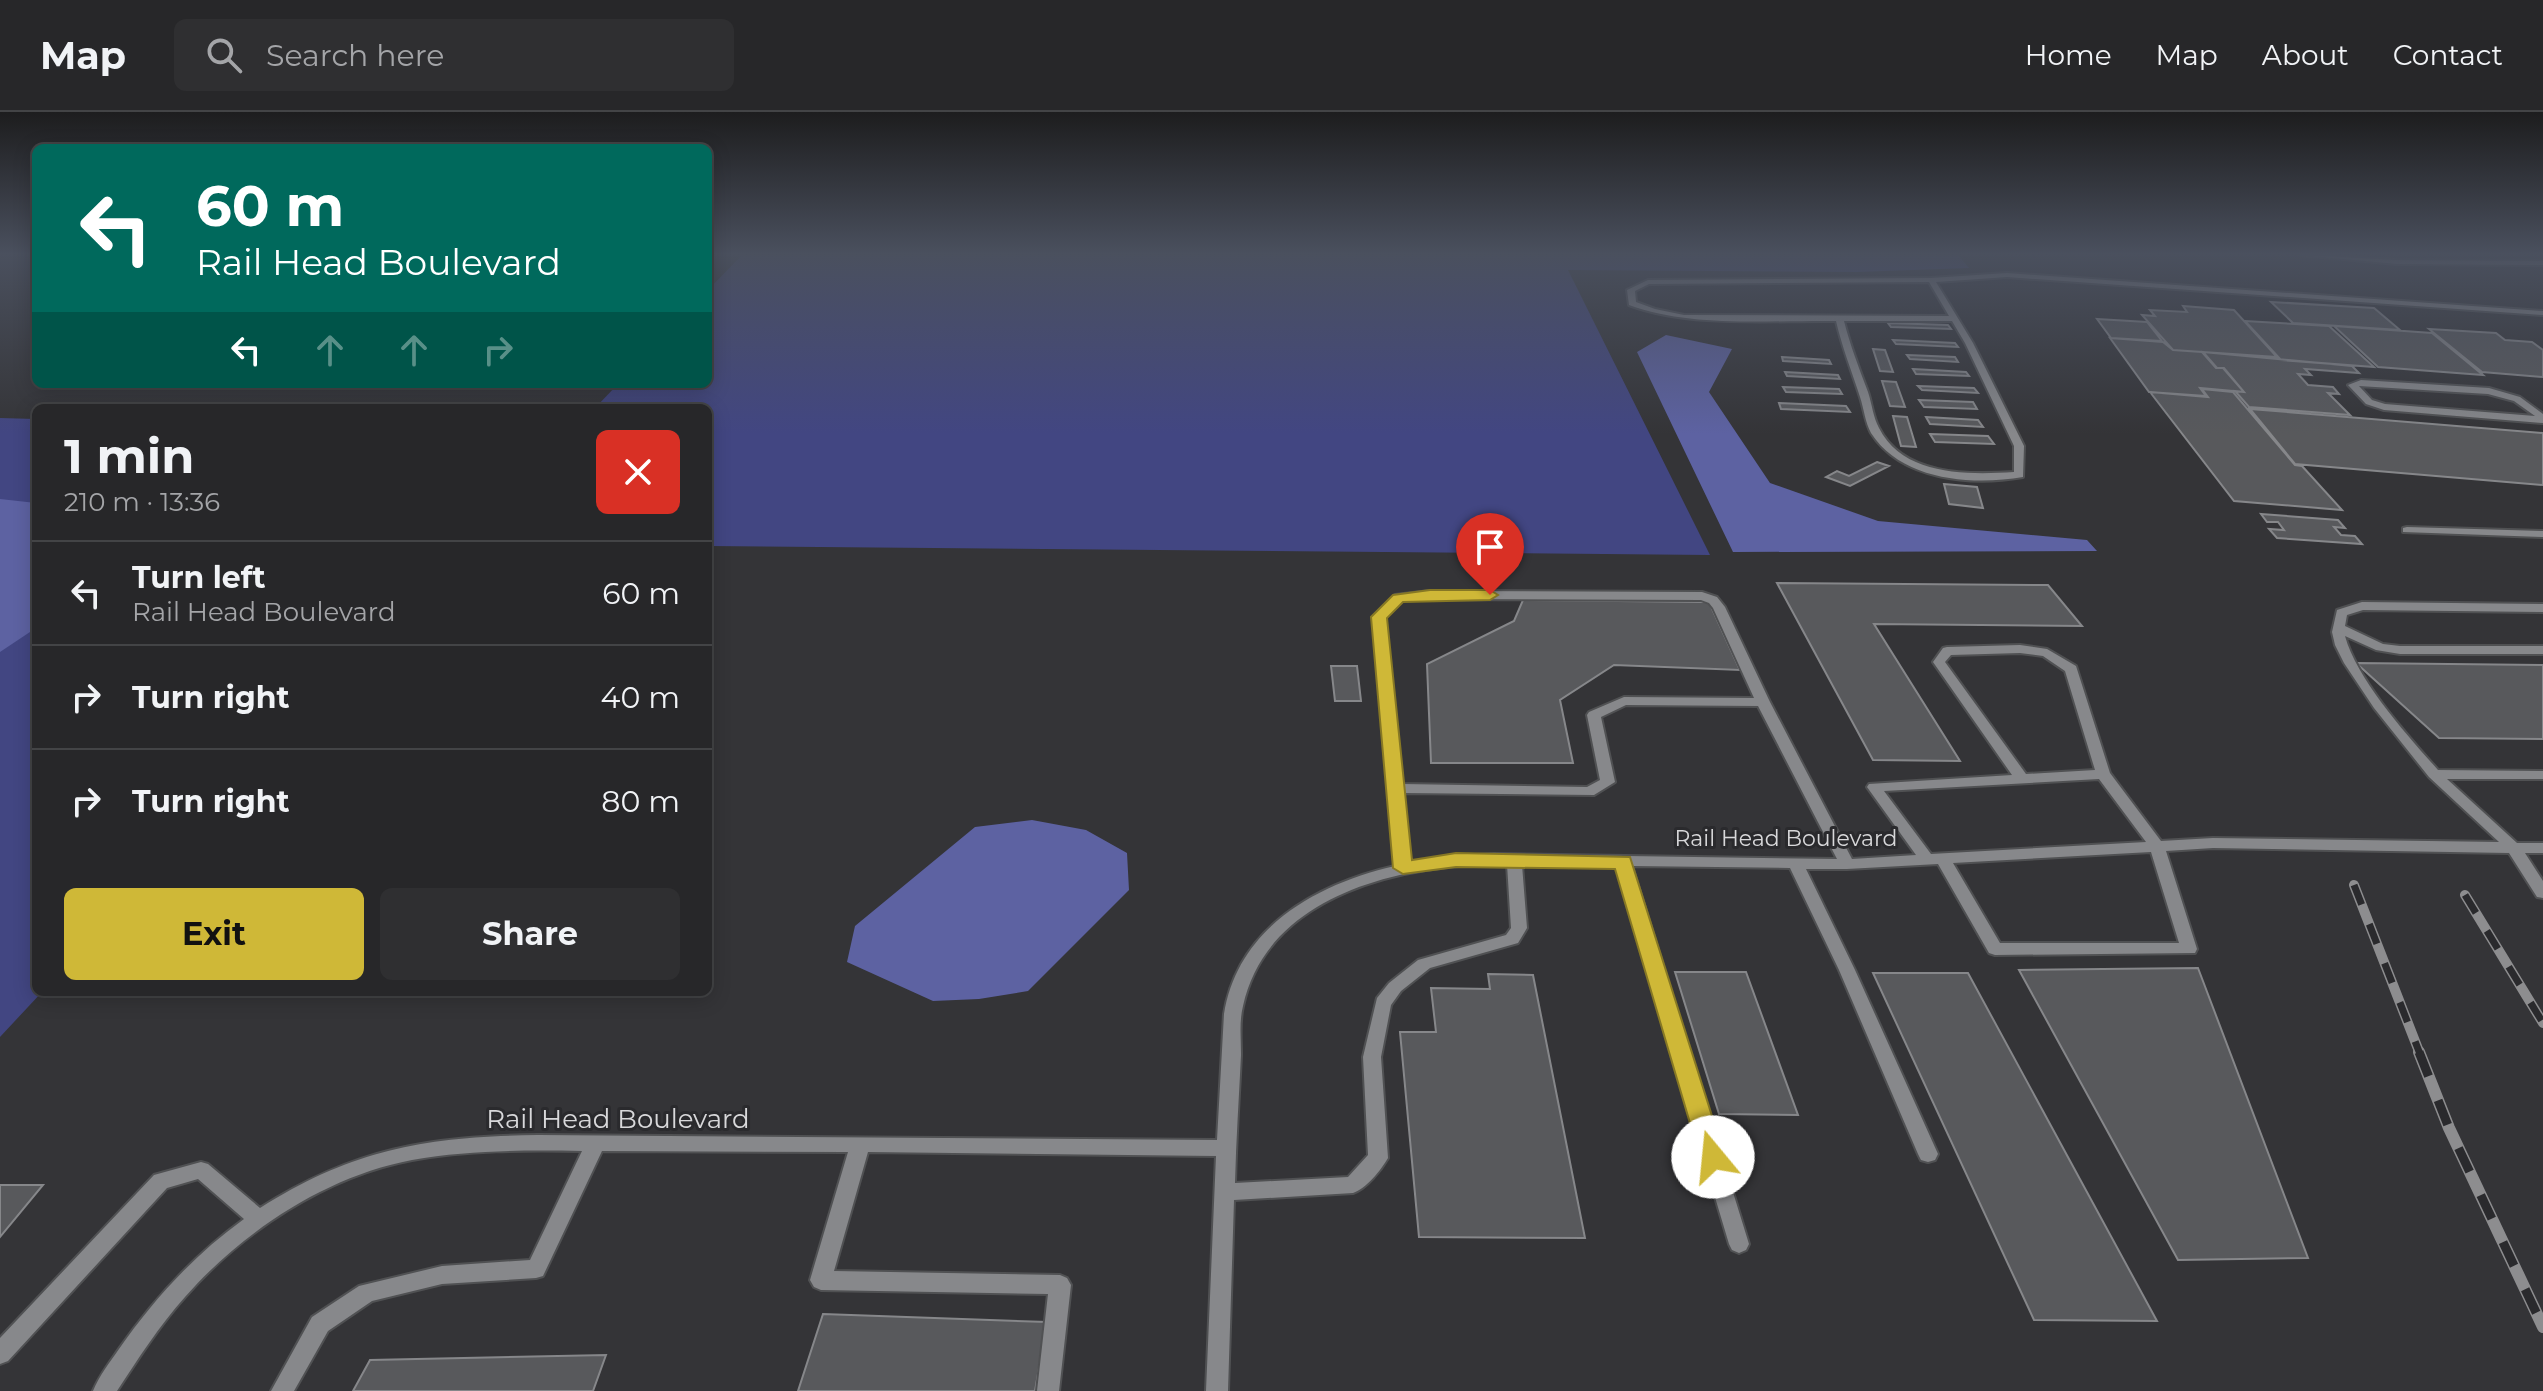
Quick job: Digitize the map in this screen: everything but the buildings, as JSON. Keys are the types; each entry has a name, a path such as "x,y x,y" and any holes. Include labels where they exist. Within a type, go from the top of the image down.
{"street":[{"path":"1672,315 1840,320 1955,319"},
{"path":"1840,320 1847,352 1874,429 1887,449 1924,470 1978,478 2019,475 2019,446 1952,315"},
{"path":"2353,385 2489,391 2517,399 2543,419 2384,407 2369,402 2353,385"},
{"path":"2407,530 2543,534"},
{"path":"1403,868 1379,617 1399,598 1430,595 1702,596 1713,600 1847,864"},
{"path":"2543,618 2536,608 2362,606 2341,613 2338,635 2400,737 2434,774 2514,848 2543,893"},
{"path":"2339,628 2380,647 2400,650 2543,650"},
{"path":"2022,779 1939,662 1947,651 2020,649 2047,653 2071,669 2103,774 2157,846 2189,949 1995,949 1936,860 1874,787 2022,779 2103,774"},
{"path":"1395,788 1589,792 1608,782 1594,715 1624,701 1763,702"},
{"path":"2434,774 2543,775"},
{"name":"Rail Head Boulevard","path":"1217,1391 1234,1004 1245,971 1264,942 1313,902 1352,882 1403,868 1456,860 1847,864 2213,843 2543,848"},
{"path":"1224,1192 1353,1185 1378,1158 1372,1057 1383,1003 1395,987 1424,964 1512,939 1519,928 1514,859"},
{"path":"1623,862 1739,1244"},
{"path":"1796,864 1847,970 1928,1154"},
{"name":"Rail Head Boulevard","path":"104,1391 160,1310 208,1259 259,1220 333,1177 388,1158 457,1145 1226,1148"},
{"path":"282,1391 320,1324 367,1293 442,1275 536,1269 595,1145"},
{"path":"860,1145 821,1280 1060,1285 1048,1391"},
{"path":"0,1354 161,1181 201,1170 259,1220"}],"shaded area":[{"path":"712,315 1590,315 1710,555 712,546 712,404 599,404 614,388 712,388"},
{"path":"1666,335 1732,349 1709,392 1770,483 1878,521 2087,540 2097,551 1733,552 1637,352"},
{"path":"0,418 32,419 32,996 38,996 0,1037"},
{"path":"0,499 32,503 32,631 0,652"},
{"path":"1032,820 1086,830 1127,853 1129,890 1028,991 979,999 933,1001 847,962 855,926 975,827"}],"railway":[{"path":"2354,885 2420,1054"},
{"path":"2465,895 2543,1023"},
{"path":"2419,1052 2449,1128 2543,1327"}],"route":[{"path":"1490,595 1399,598 1379,617 1403,868 1456,860 1623,862 1713,1157"}]}
